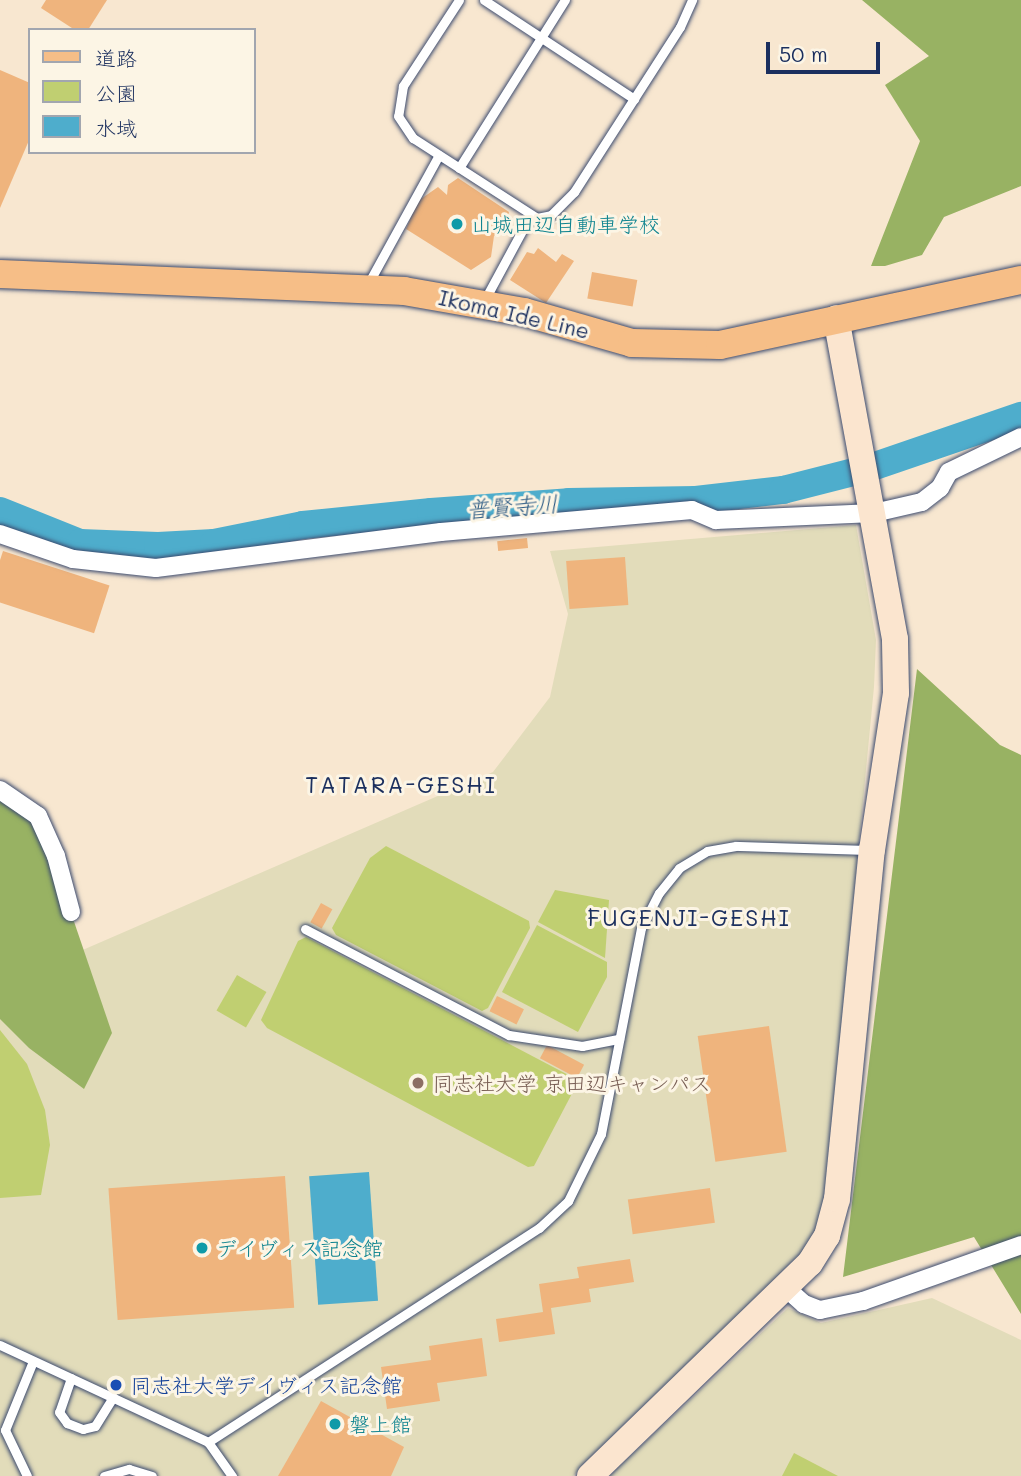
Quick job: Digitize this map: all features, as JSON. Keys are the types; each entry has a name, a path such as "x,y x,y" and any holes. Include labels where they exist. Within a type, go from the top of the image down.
{"main road":[{"name":"Ikoma Ide Line","path":"0,275 366,289 483,303 632,343 720,345 1021,280"}],"street":[{"path":"590,1476 786,1288 827,1236 837,1199 873,850 896,693 895,639 863,450 836,318"},
{"path":"0,534 73,559 156,568 441,532 692,510 716,520 873,508 922,502 940,488 949,472 1021,437"},
{"path":"0,790 38,816 55,856 71,912"},
{"path":"786,1288 804,1304 820,1310 863,1301 987,1261 1021,1245"}],"lane":[{"path":"459,0 397,100 404,129 530,216 545,218 569,200 680,27 692,0"},
{"path":"484,0 634,99"},
{"path":"459,167 565,0"},
{"path":"366,289 439,155"},
{"path":"483,303 530,216"},
{"path":"208,1441 407,1316 540,1228 558,1210 585,1173 601,1134 641,928 659,893 679,868 707,851 736,846 873,850"},
{"path":"305,929 509,1035 582,1046 619,1039"},
{"path":"0,1345 208,1441 232,1476"},
{"path":"27,1476 5,1430 33,1361"},
{"path":"71,1378 59,1412 67,1423 83,1429 94,1426 113,1397"},
{"path":"104,1476 129,1469 152,1476"}],"shaded area":[{"name":"同志社大学 京田辺キャンパス","path":"856,525 876,640 874,687 825,1194 817,1233 798,1262 573,1476 0,1476 0,972 32,972 493,772 550,697 568,614 550,551"},
{"path":"932,1298 1021,1340 1021,1476 609,1476 788,1308 821,1323"}],"green space":[{"path":"862,0 1021,0 1021,186 944,217 922,255 885,266 871,266 920,141 885,85 929,56"},
{"path":"917,669 1000,745 1021,755 1021,1314 974,1237 843,1277"},
{"path":"0,790 38,816 112,1033 84,1089 29,1048 0,1019"},
{"path":"386,846 529,921 530,928 488,1008 482,1011 336,935 332,928 370,858"},
{"path":"555,890 609,900 605,958 538,922"},
{"path":"537,925 607,962 607,977 578,1032 502,992"},
{"path":"306,937 574,1078 577,1084 534,1166 528,1167 267,1028 261,1020 298,941"},
{"path":"237,975 266,992 246,1028 216,1011"},
{"path":"0,1030 27,1064 45,1110 50,1145 41,1195 0,1198"},
{"path":"794,1453 838,1476 782,1476"}],"water":[{"path":"369,1172 378,1301 318,1305 309,1176"}],"building":[{"path":"46,0 107,0 89,28 72,28 41,8"},
{"path":"0,70 28,82 28,143 0,208"},
{"name":"山城田辺自動車学校","path":"458,178 509,212 506,225 494,236 491,257 471,270 406,229 418,201 438,187 447,195 448,185"},
{"path":"538,248 556,262 562,254 574,261 546,303 510,280 527,252 534,254"},
{"path":"592,272 637,280 633,307 587,299"},
{"path":"527,538 528,548 498,551 497,541"},
{"path":"3,551 110,586 94,633 0,603 0,560"},
{"path":"625,557 628,605 569,609 566,561"},
{"path":"321,903 332,909 322,929 310,922"},
{"path":"497,996 524,1009 517,1024 490,1011"},
{"path":"769,1026 787,1152 715,1162 698,1036"},
{"path":"547,1045 584,1065 577,1078 540,1058"},
{"name":"デイヴィス記念館","path":"285,1176 294,1308 118,1320 108,1188"},
{"path":"710,1188 715,1223 633,1234 628,1200"},
{"path":"630,1259 634,1282 589,1289 591,1302 551,1308 555,1334 499,1342 496,1319 543,1312 539,1284 579,1278 577,1267"},
{"path":"482,1338 487,1376 437,1383 440,1401 387,1409 381,1367 431,1360 429,1346"},
{"name":"磐上館","path":"321,1401 404,1447 391,1476 278,1476"}],"waterway":[{"name":"普賢寺川","path":"0,511 80,543 158,546 214,543 303,525 431,512 569,502 696,500 783,490 869,468 1021,416"}],"place":[{"name":"山城田辺自動車学校","path":"457,224"},
{"name":"同志社大学 京田辺キャンパス","path":"418,1083"},
{"name":"デイヴィス記念館","path":"202,1248"},
{"name":"同志社大学デイヴィス記念館","path":"116,1385"},
{"name":"磐上館","path":"335,1424"}],"district":[{"name":"TATARA-GESHI","path":"401,784"},
{"name":"FUGENJI-GESHI","path":"689,917"}]}
